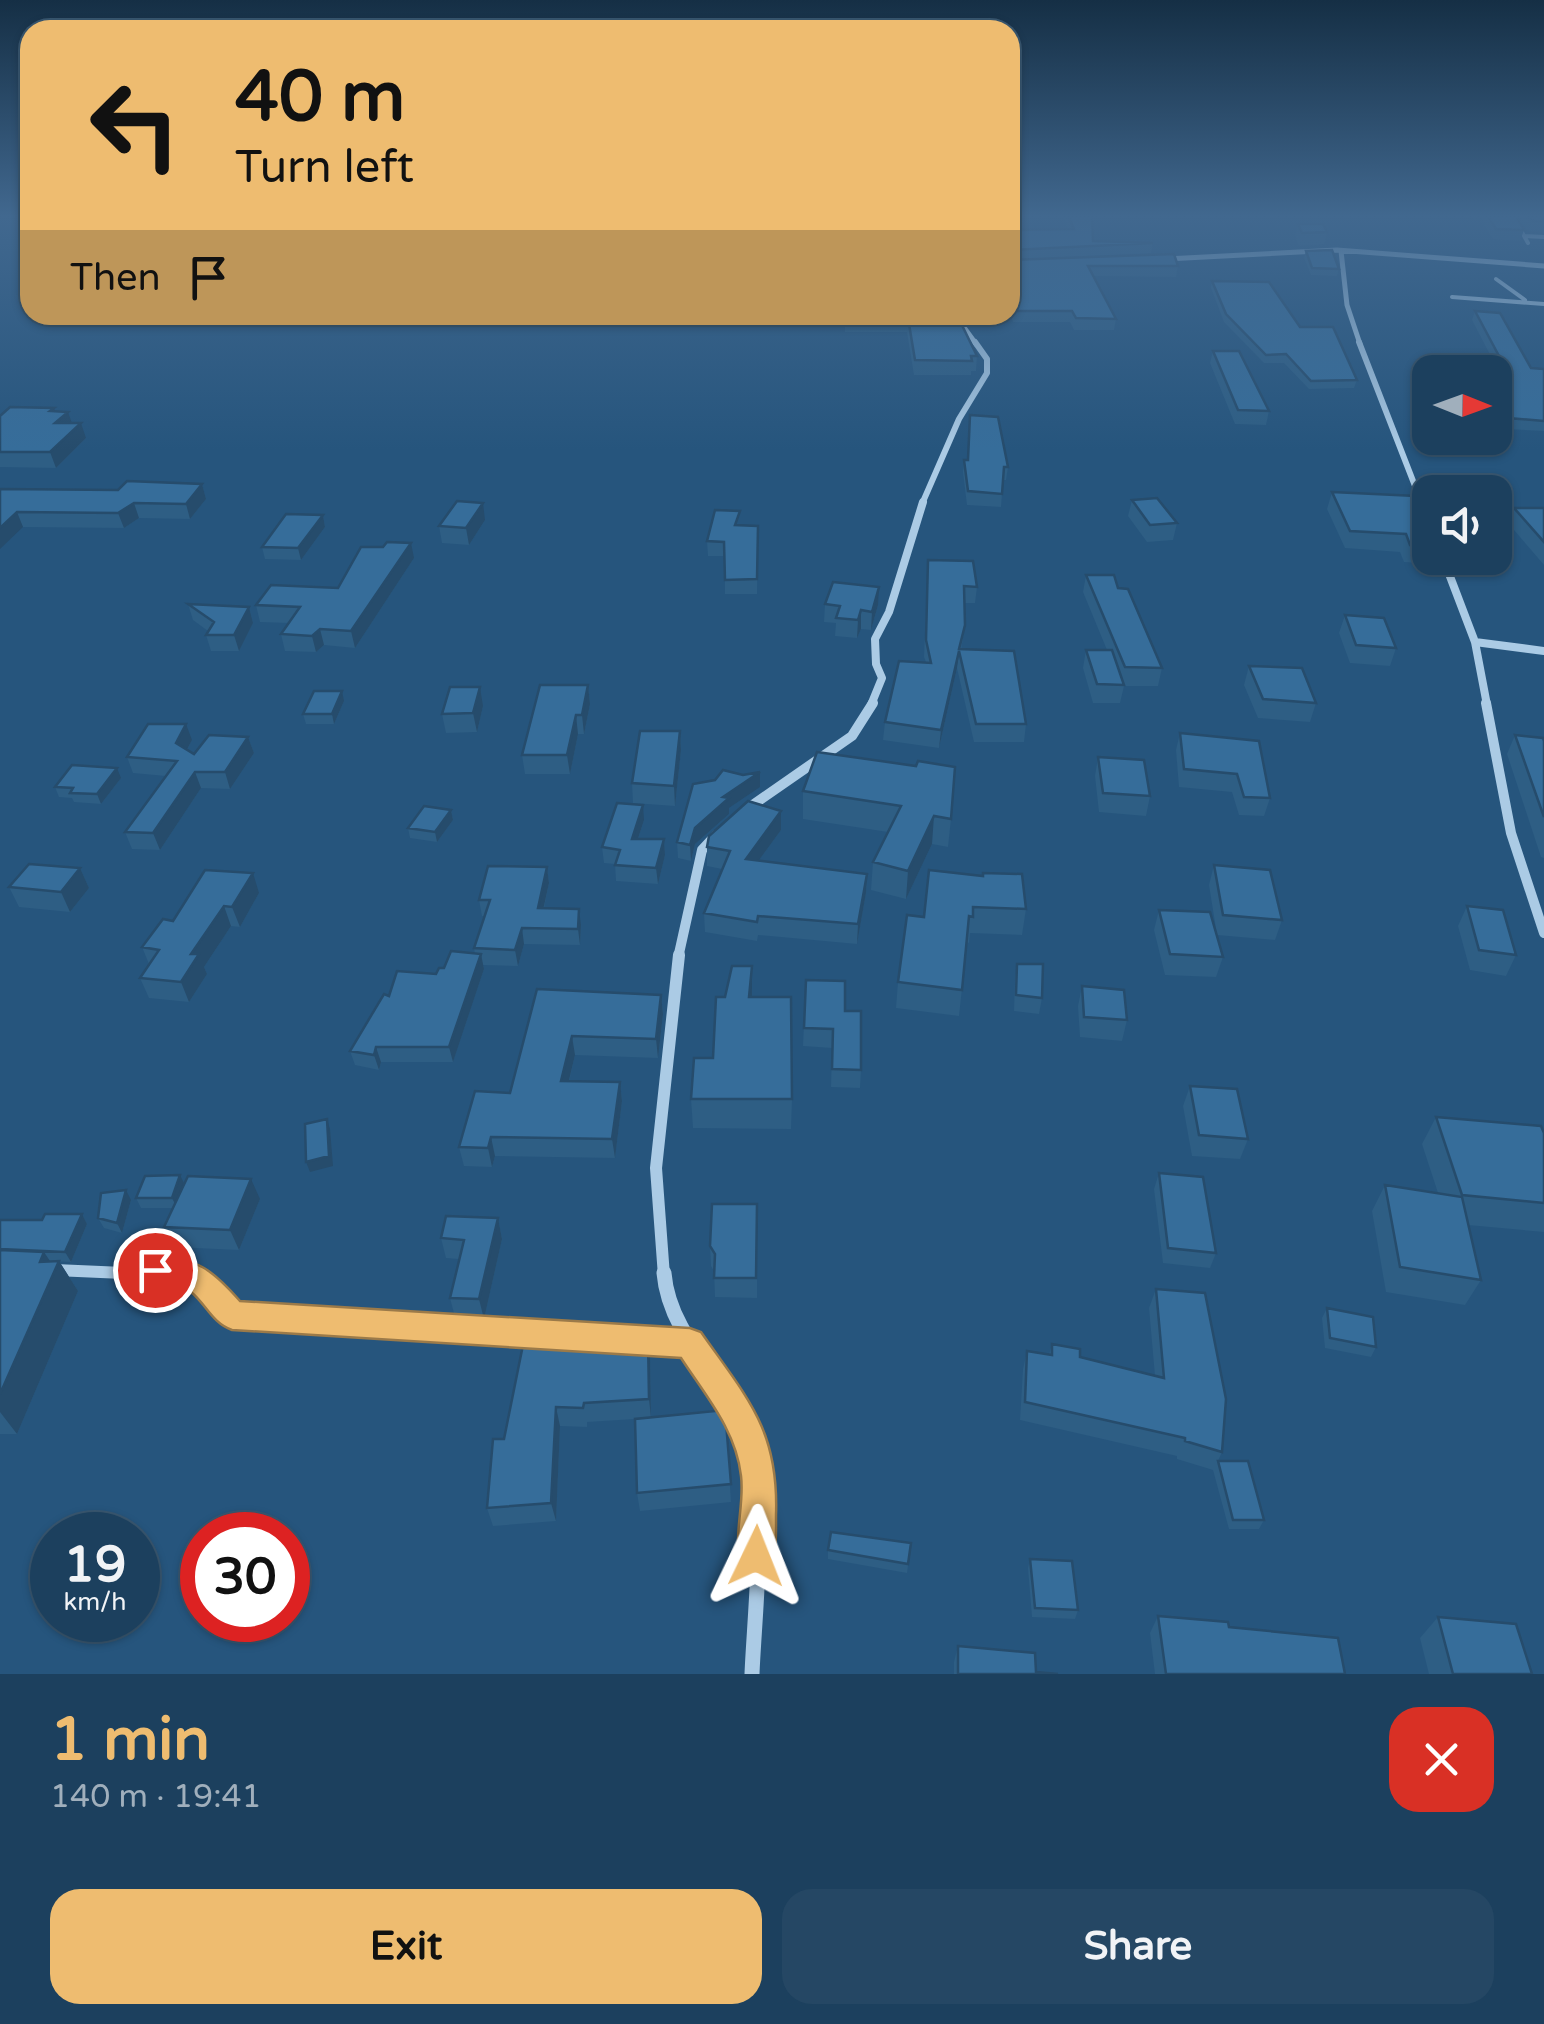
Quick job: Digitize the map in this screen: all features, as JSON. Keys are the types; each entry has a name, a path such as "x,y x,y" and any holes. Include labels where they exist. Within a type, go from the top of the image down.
{"street":[{"path":"1347,294 1352,323 1412,478"},
{"path":"736,818 852,736 878,694 882,678 876,664 875,640 889,612 927,488 959,419 987,373 987,359 962,325"},
{"path":"1449,575 1475,642 1511,832 1544,933"},
{"path":"1475,642 1544,651"},
{"path":"724,827 702,850 678,958 656,1168 666,1296 690,1343 749,1430 760,1477 752,1674"},
{"path":"43,1270 186,1272 204,1283 232,1315 551,1334"},
{"path":"570,1335 690,1343"}],"lane":[{"path":"1516,294 1527,302"},
{"path":"1452,297 1544,304"}],"building":[{"path":"1020,294 1103,294 1116,319 1076,318 1072,311 1020,311"},
{"path":"1218,294 1277,294 1300,327 1333,327 1357,380 1311,381 1286,354 1266,355 1226,314"},
{"path":"1475,311 1500,313 1531,368 1544,369 1544,421 1512,418 1512,355 1498,355"},
{"path":"909,325 962,325 977,356 971,356 972,361 915,360"},
{"path":"1213,351 1239,351 1269,411 1238,410"},
{"path":"10,407 54,408 50,411 68,412 55,423 81,423 50,452 0,452 0,416"},
{"path":"970,415 998,417 1008,467 1004,467 1002,494 968,491 964,460 968,460"},
{"path":"127,481 202,484 186,504 134,503 118,513 17,512 0,528 0,489 118,490"},
{"path":"1332,492 1412,496 1412,545 1406,534 1350,531"},
{"path":"1157,498 1177,523 1150,525 1132,500"},
{"path":"457,501 483,503 466,528 439,526"},
{"path":"1514,508 1544,508 1544,542"},
{"path":"715,510 740,511 735,525 758,526 757,579 725,580 724,542 707,541"},
{"path":"286,514 323,515 298,548 262,547"},
{"path":"387,542 411,543 351,631 320,629 312,636 281,634 300,607 256,605 271,585 338,588 361,547 383,547"},
{"path":"928,560 973,561 977,587 964,586 965,625 959,649 1014,651 1026,724 976,724 959,651 941,730 885,722 899,661 931,663 926,640"},
{"path":"1086,575 1114,575 1118,588 1128,589 1162,668 1125,667"},
{"path":"833,582 879,587 872,612 861,610 858,620 836,618 840,606 825,604"},
{"path":"188,604 249,607 234,635 206,635 214,622"},
{"path":"1345,615 1384,618 1396,648 1356,645"},
{"path":"1086,650 1112,650 1124,685 1097,684"},
{"path":"1249,666 1302,668 1316,703 1263,699"},
{"path":"540,685 588,685 567,755 522,755"},
{"path":"450,687 480,687 473,713 442,714"},
{"path":"314,691 342,691 332,714 303,714"},
{"path":"148,724 186,724 176,743 194,754 209,735 248,737 225,772 195,772 153,833 125,832 177,761 127,757"},
{"path":"640,731 680,731 674,786 632,783"},
{"path":"1180,733 1259,741 1270,798 1244,797 1237,774 1184,769"},
{"path":"1515,735 1543,738 1544,817"},
{"path":"817,752 916,766 918,761 955,767 951,819 934,816 908,871 873,862 901,806 803,791"},
{"path":"1098,757 1144,760 1150,796 1103,793"},
{"path":"72,765 117,768 97,794 70,793 73,788 55,787"},
{"path":"723,770 743,775 760,772 723,797 729,798 695,828 690,845 677,842 693,784 715,780"},
{"path":"748,801 781,811 746,859 867,874 858,924 758,916 757,922 704,913 730,851 707,847 709,836"},
{"path":"617,803 643,805 632,839 664,839 656,868 615,865 620,850 602,847"},
{"path":"424,806 451,810 435,832 408,828"},
{"path":"29,864 80,868 61,892 9,887"},
{"path":"1214,865 1270,870 1282,920 1223,915"},
{"path":"488,866 547,867 538,908 579,909 578,929 522,928 515,950 474,948 490,900 479,900"},
{"path":"205,870 253,873 232,907 224,906 191,954 199,954 181,982 140,978 159,950 142,947 163,919 173,921"},
{"path":"929,870 983,876 1022,874 1026,909 973,907 962,990 898,982 907,915 924,917"},
{"path":"1467,906 1503,910 1516,955 1479,950"},
{"path":"1159,910 1210,912 1223,957 1170,954"},
{"path":"451,951 481,954 449,1047 376,1047 374,1055 350,1051 384,994 389,996 397,971 436,974 444,968"},
{"path":"1017,964 1043,964 1042,998 1016,995"},
{"path":"732,966 752,966 749,997 791,997 792,1099 691,1099 694,1058 713,1058 716,997 725,997"},
{"path":"806,980 845,981 845,1011 861,1011 861,1070 832,1069 833,1029 804,1028"},
{"path":"1082,986 1124,990 1127,1020 1084,1017"},
{"path":"537,989 661,995 656,1039 572,1036 561,1081 620,1082 612,1139 491,1137 488,1148 459,1147 475,1091 510,1093"},
{"path":"1190,1086 1237,1089 1248,1139 1199,1135"},
{"path":"1436,1117 1541,1126 1544,1203 1462,1195"},
{"path":"327,1119 329,1156 306,1162 305,1124"},
{"path":"1159,1173 1203,1177 1216,1253 1168,1248"},
{"path":"180,1175 172,1198 136,1198 145,1176"},
{"path":"188,1176 251,1179 230,1230 164,1227"},
{"path":"1385,1185 1462,1197 1481,1280 1400,1267"},
{"path":"126,1190 117,1223 98,1218 101,1193"},
{"path":"712,1204 757,1204 756,1278 714,1278 715,1254 710,1246"},
{"path":"45,1214 82,1214 65,1252 0,1249 0,1220 42,1220"},
{"path":"446,1216 498,1218 479,1299 450,1298 464,1240 441,1238"},
{"path":"0,1250 44,1252 40,1262 59,1261 0,1394"},
{"path":"1156,1289 1205,1293 1226,1399 1222,1452 1185,1438 1025,1402 1027,1351 1052,1355 1052,1344 1080,1349 1080,1357 1164,1378"},
{"path":"1327,1308 1373,1317 1376,1347 1330,1338"},
{"path":"527,1325 596,1329 594,1343 648,1338 649,1399 584,1403 583,1408 556,1407 551,1503 487,1508 493,1439 504,1439"},
{"path":"725,1410 731,1484 637,1493 635,1419"},
{"path":"1218,1461 1248,1461 1264,1520 1233,1520"},
{"path":"831,1532 911,1543 908,1564 828,1550"},
{"path":"1030,1559 1072,1561 1078,1610 1035,1608"},
{"path":"1158,1616 1338,1638 1345,1674 1166,1674"},
{"path":"1438,1617 1516,1624 1532,1674 1453,1674"},
{"path":"958,1646 1035,1653 1036,1672 1058,1674 958,1674"}],"route":[{"path":"155,1270 186,1272 204,1283 232,1315 690,1343 749,1430 760,1477 756,1556"}]}
